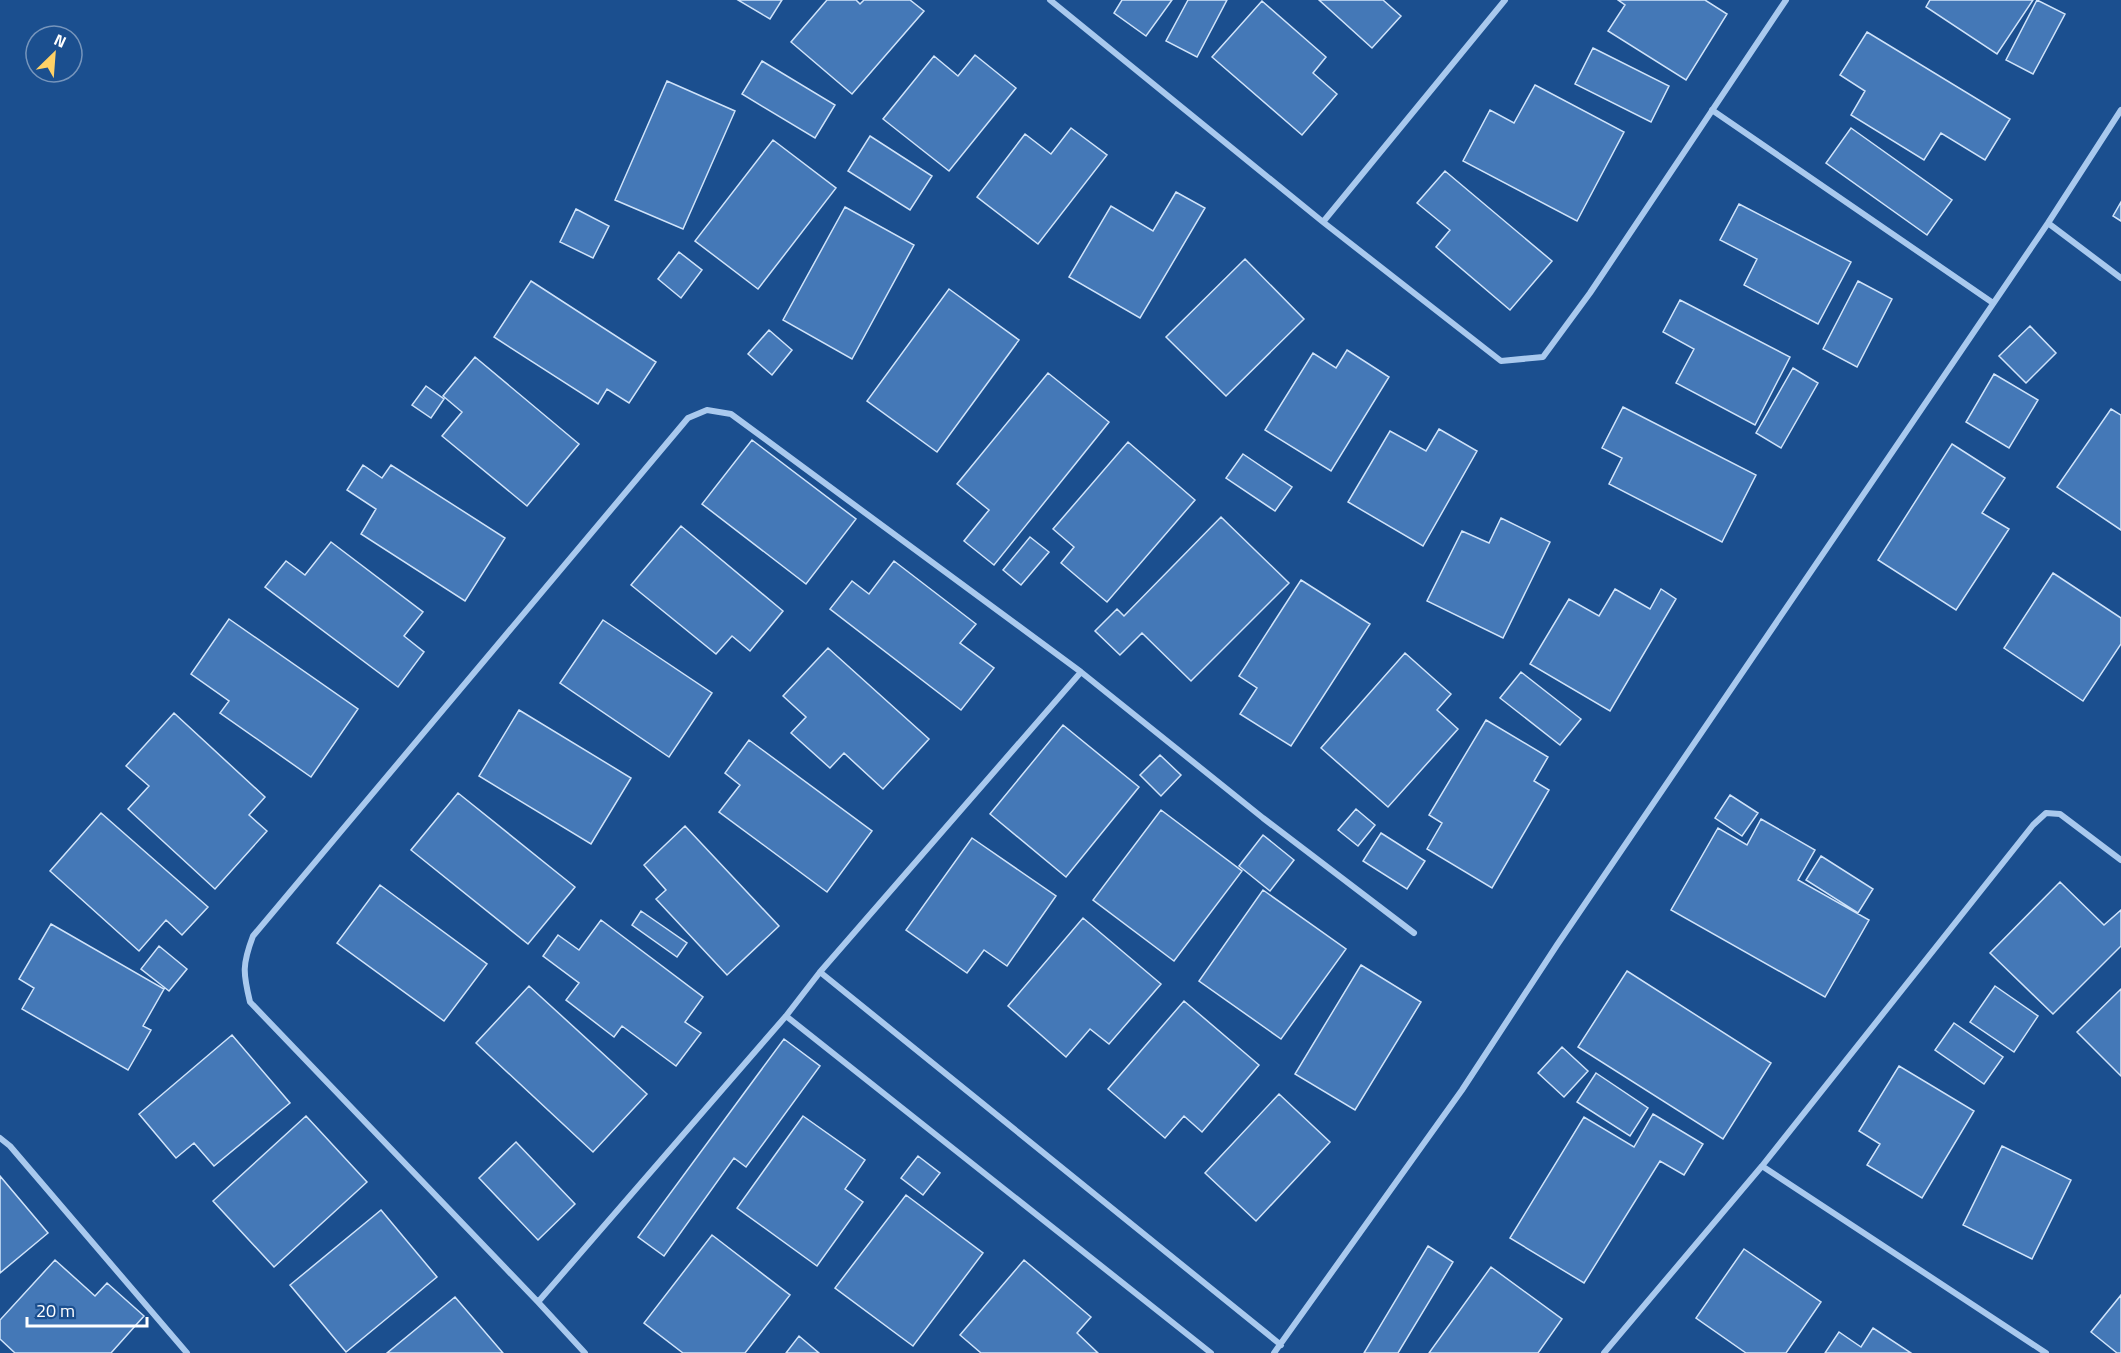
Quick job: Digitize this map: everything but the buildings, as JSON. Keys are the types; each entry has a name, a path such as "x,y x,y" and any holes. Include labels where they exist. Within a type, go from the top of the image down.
{"street":[{"path":"1050,0 1323,222 1501,361 1543,357 1590,293 1786,0"},
{"path":"1323,222 1505,0"},
{"path":"1712,110 1993,303"},
{"path":"1274,1353 1462,1090 1557,945 2048,223 2121,111"},
{"path":"2048,223 2121,278"},
{"path":"585,1353 250,1002 243,975 245,957 253,936 688,418 706,410 731,414 1081,672 1263,818 1414,933"},
{"path":"538,1302 786,1016 820,972 1081,672"},
{"path":"1604,1353 1762,1166 2033,825 2046,813 2060,814 2121,860"},
{"path":"820,972 1281,1345"},
{"path":"786,1016 1211,1353"},
{"path":"0,1138 10,1146 187,1353"},
{"path":"1762,1166 2046,1353"}]}
